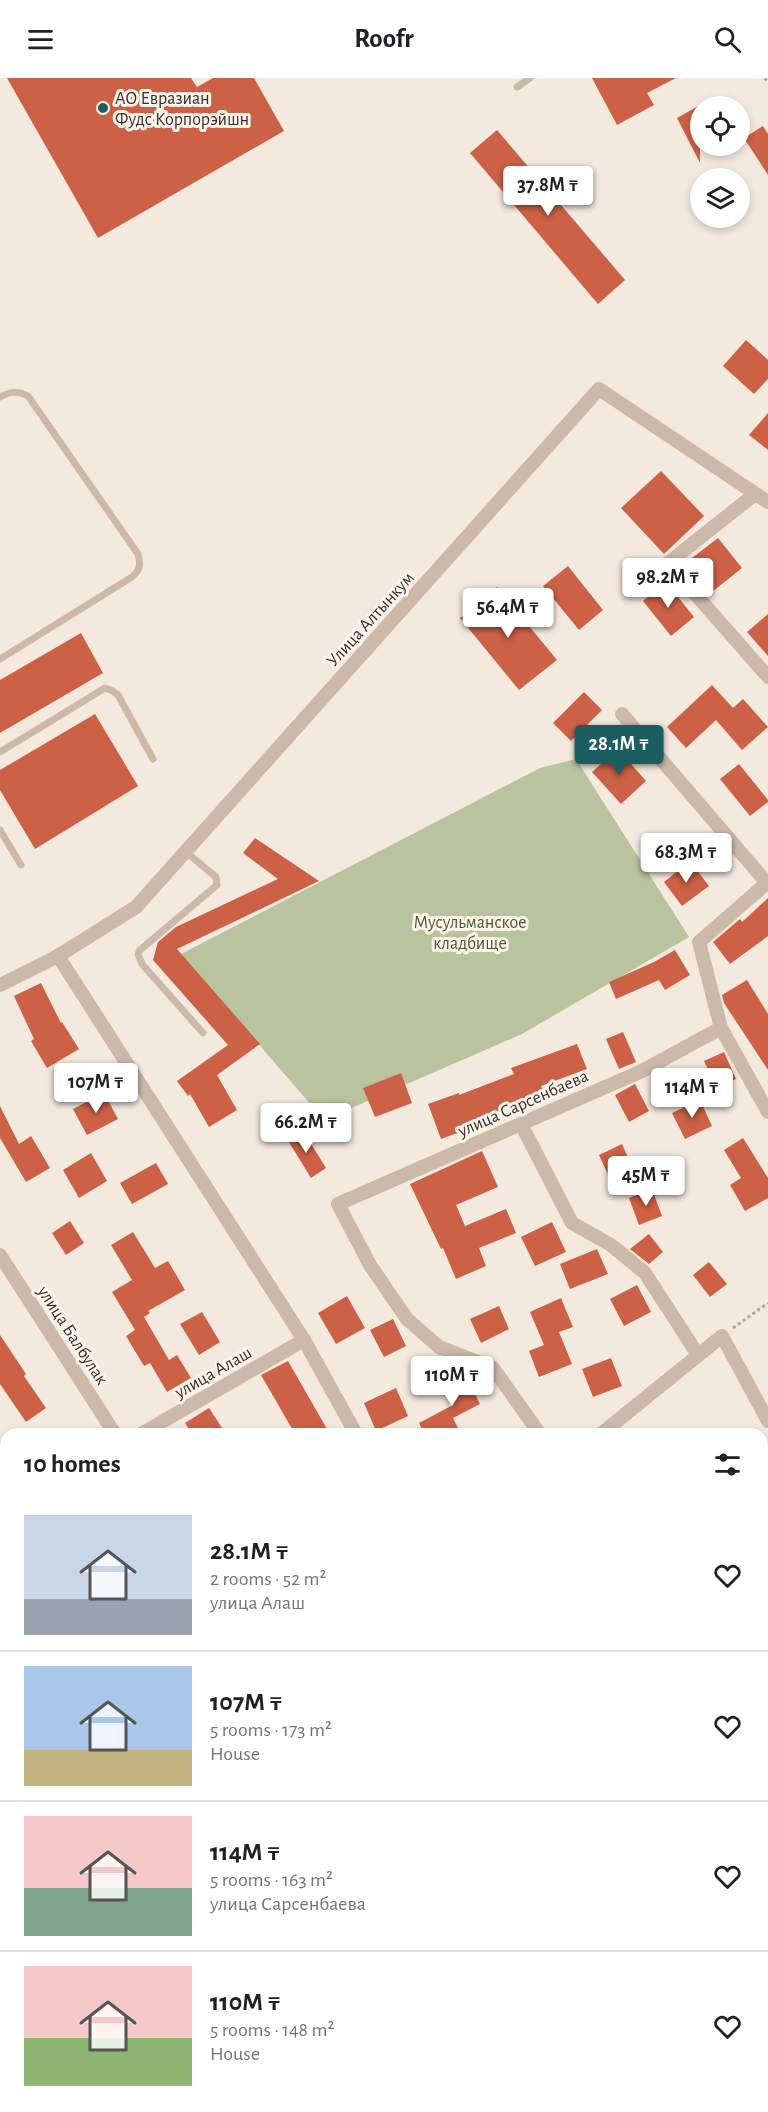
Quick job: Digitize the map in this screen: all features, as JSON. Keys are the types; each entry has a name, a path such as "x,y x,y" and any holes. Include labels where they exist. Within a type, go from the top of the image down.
{"street":[{"name":"Улица Алтынкум","path":"0,984 58,956 136,907 599,389 768,502"},
{"path":"755,494 668,563 768,677"},
{"path":"622,714 767,882 699,942 720,1028 768,1112"},
{"path":"58,956 303,1341 353,1428"},
{"name":"улица Сарсенбаева","path":"536,1428 493,1368 439,1347 407,1319 370,1265 338,1204 642,1071 720,1028"},
{"path":"521,1124 572,1223 611,1245 645,1273 698,1355"},
{"name":"улица Балбулак","path":"0,1255 111,1428"},
{"path":"608,1428 722,1336 768,1421"},
{"name":"улица Алаш","path":"151,1428 303,1341"}],"lane":[{"path":"517,87 530,78"},
{"path":"0,397 10,392 19,392 28,396 138,554 141,564 138,572 132,578 0,659"},
{"path":"0,752 105,688 118,695 153,759"},
{"path":"0,830 21,865"},
{"path":"186,852 216,877 217,885 138,954 142,964 203,1033"}],"path":[{"path":"765,78 768,83"},
{"path":"722,1336 768,1303"}],"green space":[{"name":"Мусульманское кладбище","path":"576,759 689,937 522,1034 324,1120 181,954 540,768"}],"building":[{"path":"7,78 191,78 197,87 213,78 254,78 284,131 98,238"},
{"path":"592,78 676,78 647,93 654,105 617,125"},
{"path":"690,111 690,143 677,118"},
{"path":"763,126 768,134 768,175 750,147 750,134"},
{"path":"497,130 625,280 598,304 470,153"},
{"path":"746,340 768,360 768,379 754,394 723,366"},
{"path":"768,413 768,450 749,435"},
{"path":"661,471 704,516 664,554 621,508"},
{"path":"718,538 742,568 712,592 688,561"},
{"path":"568,566 603,610 579,630 543,586"},
{"path":"666,582 694,617 671,636 643,601"},
{"path":"497,587 557,660 519,690 460,618"},
{"path":"768,614 768,656 747,632"},
{"path":"81,633 103,673 0,733 0,680"},
{"path":"712,685 733,708 743,699 768,727 742,750 716,720 686,748 667,727"},
{"path":"584,692 602,710 571,741 553,723"},
{"path":"95,714 138,786 35,849 0,790 0,770"},
{"path":"618,749 646,781 621,804 592,772"},
{"path":"739,764 768,800 750,816 720,779"},
{"path":"255,838 319,881 177,949 260,1044 217,1075 237,1110 209,1127 190,1094 188,1096 177,1081 228,1045 153,960 158,942 176,927 278,879 243,853"},
{"path":"690,861 709,886 682,906 664,882"},
{"path":"768,898 768,936 730,964 713,942 740,919 742,922"},
{"path":"675,950 690,975 665,990 659,980 616,999 609,982"},
{"path":"747,980 768,1014 768,1070 724,1003 722,995"},
{"path":"41,983 61,1023 79,1049 47,1068 31,1041 34,1039 14,996"},
{"path":"623,1032 636,1062 619,1069 606,1039"},
{"path":"577,1044 587,1069 541,1086 544,1093 469,1122 471,1128 441,1139 428,1104 514,1074 511,1068"},
{"path":"724,1052 736,1079 716,1088 704,1061"},
{"path":"401,1073 412,1103 375,1117 363,1088"},
{"path":"635,1084 649,1111 629,1122 615,1095"},
{"path":"104,1093 118,1119 87,1135 73,1109"},
{"path":"700,1100 712,1126 685,1139 672,1113"},
{"path":"0,1106 19,1144 31,1136 50,1168 26,1182 0,1138"},
{"path":"302,1129 326,1168 311,1178 287,1139"},
{"path":"743,1138 768,1178 768,1198 745,1211 730,1185 741,1178 724,1150"},
{"path":"622,1144 634,1171 611,1181 599,1155"},
{"path":"482,1151 498,1187 456,1205 465,1226 506,1209 516,1233 479,1248 486,1266 456,1279 443,1248 441,1249 410,1184"},
{"path":"91,1153 107,1181 79,1198 63,1170"},
{"path":"156,1163 168,1184 132,1204 120,1183"},
{"path":"652,1189 662,1216 639,1225 629,1198"},
{"path":"70,1221 84,1243 66,1255 52,1233"},
{"path":"552,1222 566,1252 535,1266 521,1237"},
{"path":"133,1232 155,1268 168,1261 185,1290 148,1311 150,1313 144,1317 169,1360 177,1355 191,1378 167,1392 150,1363 144,1366 126,1336 135,1330 112,1292 132,1280 111,1245"},
{"path":"649,1234 663,1252 649,1264 630,1249"},
{"path":"597,1249 608,1274 570,1289 560,1264"},
{"path":"709,1262 727,1284 710,1297 693,1275"},
{"path":"637,1285 651,1312 624,1326 610,1299"},
{"path":"347,1296 365,1328 336,1344 318,1313"},
{"path":"561,1298 573,1327 559,1332 572,1364 539,1377 529,1351 544,1345 530,1312"},
{"path":"499,1306 509,1329 481,1343 470,1319"},
{"path":"202,1312 220,1342 199,1355 180,1324"},
{"path":"393,1319 406,1346 384,1357 370,1330"},
{"path":"0,1335 46,1408 26,1422 0,1384"},
{"path":"611,1358 622,1386 593,1397 582,1369"},
{"path":"288,1361 326,1428 292,1428 261,1375"},
{"path":"463,1371 480,1404 453,1418 458,1428 421,1428 419,1423 453,1405 441,1382"},
{"path":"396,1388 408,1416 382,1428 375,1428 364,1403"},
{"path":"209,1408 222,1428 188,1428 185,1423"}],"place":[{"name":"АО Евразиан Фудс Корпорэйшн","path":"103,108"}]}
